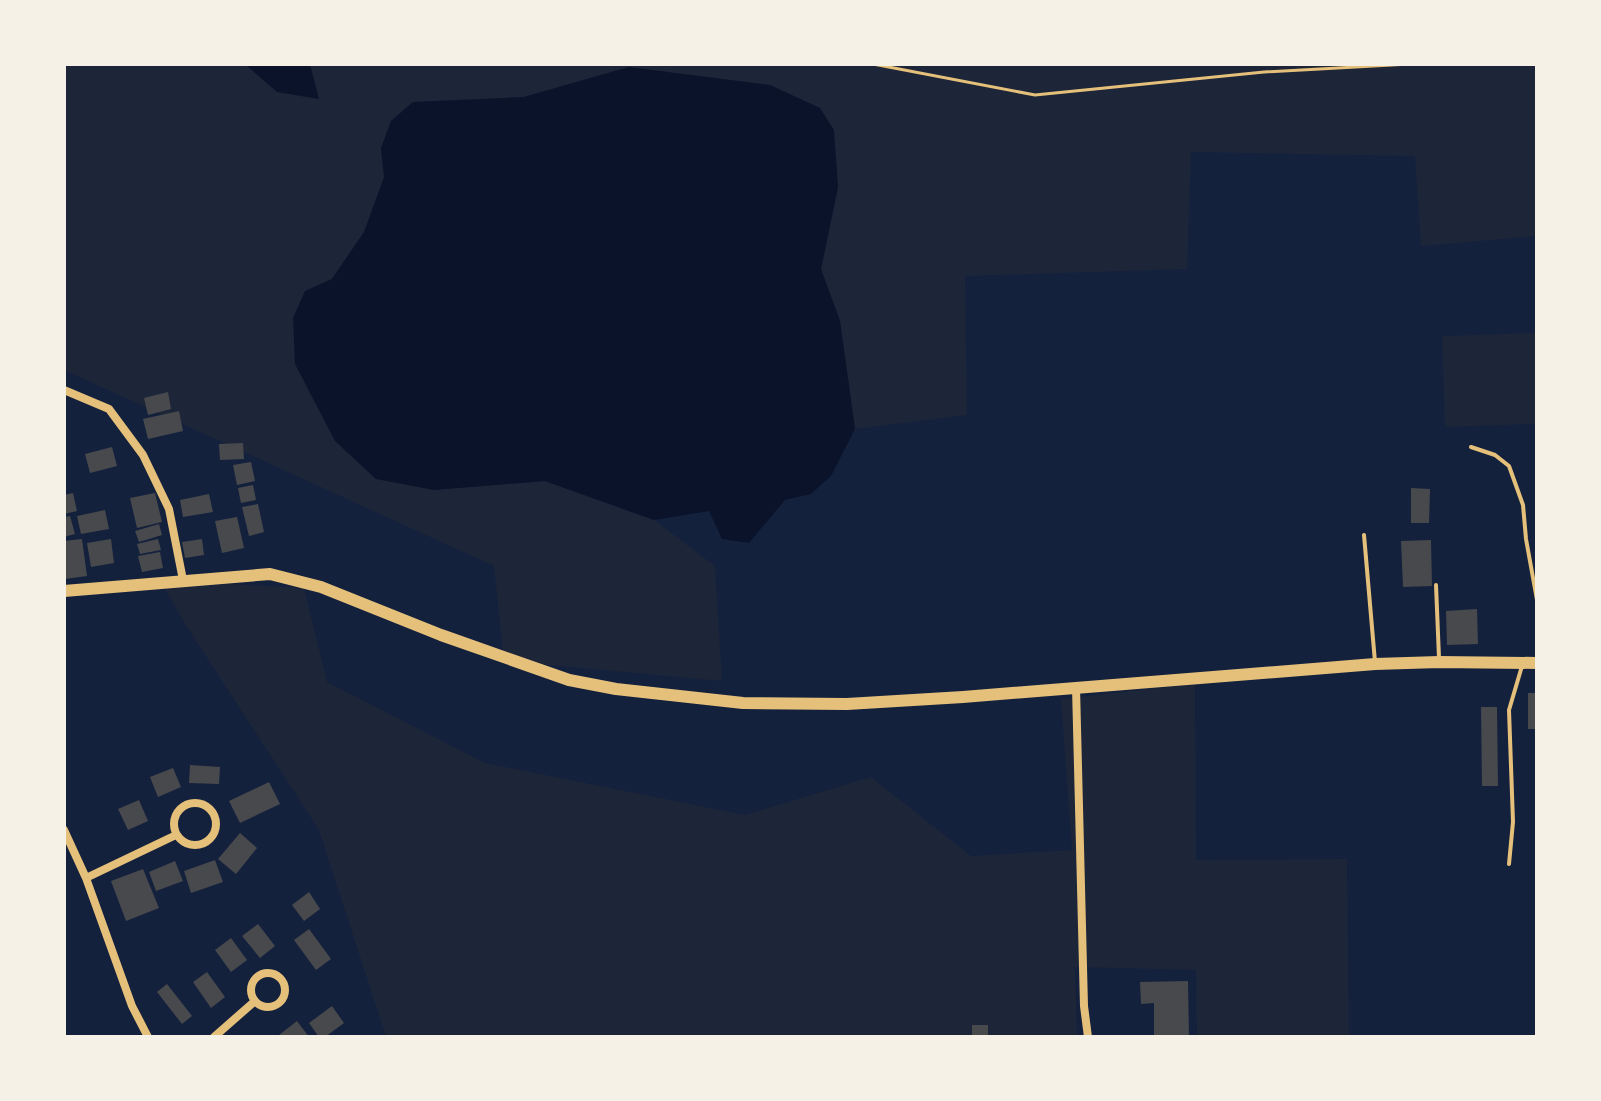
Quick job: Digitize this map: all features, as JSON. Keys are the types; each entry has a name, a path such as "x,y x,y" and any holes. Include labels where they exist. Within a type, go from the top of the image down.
{"main road":[{"path":"64,591 270,574 321,587 441,635 569,680 616,689 743,703 847,704 963,697 1375,664 1537,663"}],"street":[{"path":"64,390 109,409 143,455 169,509 183,580"},
{"path":"1076,687 1084,1006 1088,1037"},
{"path":"194,802 209,807 216,820 214,835 203,845 187,845 176,835 173,820 180,807 194,802"},
{"path":"64,830 86,878 132,1006 148,1037"},
{"path":"86,878 176,835"},
{"path":"267,971 282,978 286,988 284,999 275,1006 264,1007 255,1001 251,985 257,976 267,971"},
{"path":"214,1037 255,1001"}],"lane":[{"path":"1471,447 1495,455 1509,466 1523,505 1537,600"},
{"path":"1364,535 1375,664"},
{"path":"1436,585 1439,662"},
{"path":"1509,864 1513,822 1509,710 1522,664"}],"path":[{"path":"873,64 1035,95 1264,72 1410,64"}],"shaded area":[{"path":"64,64 1537,64 1537,236 1421,246 1415,156 1191,152 1187,269 965,276 967,415 855,429 840,321 821,269 838,187 629,67 524,97 413,102 391,121 381,151 385,177 364,232 332,279 305,291 434,490 545,481 654,520 715,566 722,681 504,661 494,566 64,370"},
{"path":"245,64 308,64 319,99 277,92"},
{"path":"629,67 770,85 820,108 834,130 838,187 821,269 840,321 855,429 831,476 811,494 785,500 749,543 722,539 709,511 654,520 545,481 434,490 376,479 335,441 295,364 293,318 305,291 332,279 364,232 384,177 381,148 391,121 413,102 524,97"},
{"path":"1537,333 1537,424 1445,427 1442,336"},
{"path":"230,584 304,588 327,682 485,763 745,815 871,777 971,856 1072,850 1061,699 1195,684 1196,860 1347,859 1349,1037 1197,1037 1196,970 1075,967 1077,1037 386,1037 319,830 165,589"}],"building":[{"path":"168,392 171,409 148,415 144,398"},
{"path":"179,411 183,431 148,439 143,419"},
{"path":"243,443 244,459 220,460 219,444"},
{"path":"112,447 117,466 90,473 85,454"},
{"path":"251,462 255,481 237,485 233,465"},
{"path":"253,485 256,500 241,503 238,488"},
{"path":"1411,488 1430,489 1429,523 1411,523"},
{"path":"73,493 77,511 64,514 64,495"},
{"path":"155,493 162,522 137,528 130,498"},
{"path":"209,494 213,512 183,517 180,500"},
{"path":"258,504 264,532 249,536 242,507"},
{"path":"105,510 109,529 81,534 77,516"},
{"path":"70,516 75,534 64,537 64,517"},
{"path":"237,517 244,548 222,553 215,521"},
{"path":"159,524 162,535 139,542 135,531"},
{"path":"82,539 87,576 65,579 64,541"},
{"path":"111,539 114,563 91,567 87,543"},
{"path":"158,539 161,550 140,554 137,544"},
{"path":"202,539 204,555 185,558 182,542"},
{"path":"1431,540 1432,586 1403,587 1401,541"},
{"path":"160,552 163,568 142,572 138,556"},
{"path":"1477,609 1478,644 1447,645 1446,611"},
{"path":"1528,693 1537,693 1537,729 1528,729"},
{"path":"1481,707 1497,707 1498,786 1482,786"},
{"path":"190,765 220,767 219,784 189,783"},
{"path":"173,768 181,787 158,797 150,777"},
{"path":"269,782 280,804 240,823 229,801"},
{"path":"139,800 148,821 128,830 118,809"},
{"path":"240,833 257,848 236,874 218,859"},
{"path":"215,860 223,882 191,893 184,871"},
{"path":"175,861 183,881 156,891 149,872"},
{"path":"143,869 159,908 126,921 111,881"},
{"path":"309,892 320,909 304,921 292,905"},
{"path":"258,924 275,946 260,958 242,936"},
{"path":"309,929 331,959 316,970 294,940"},
{"path":"231,938 247,960 231,972 215,950"},
{"path":"207,972 225,997 211,1008 193,982"},
{"path":"1188,981 1189,1037 1154,1037 1154,1003 1141,1004 1140,982"},
{"path":"167,984 192,1016 182,1024 157,992"},
{"path":"332,1006 344,1023 325,1037 319,1037 309,1023"},
{"path":"297,1021 309,1037 279,1035"},
{"path":"972,1025 988,1025 988,1037 972,1037"}]}
